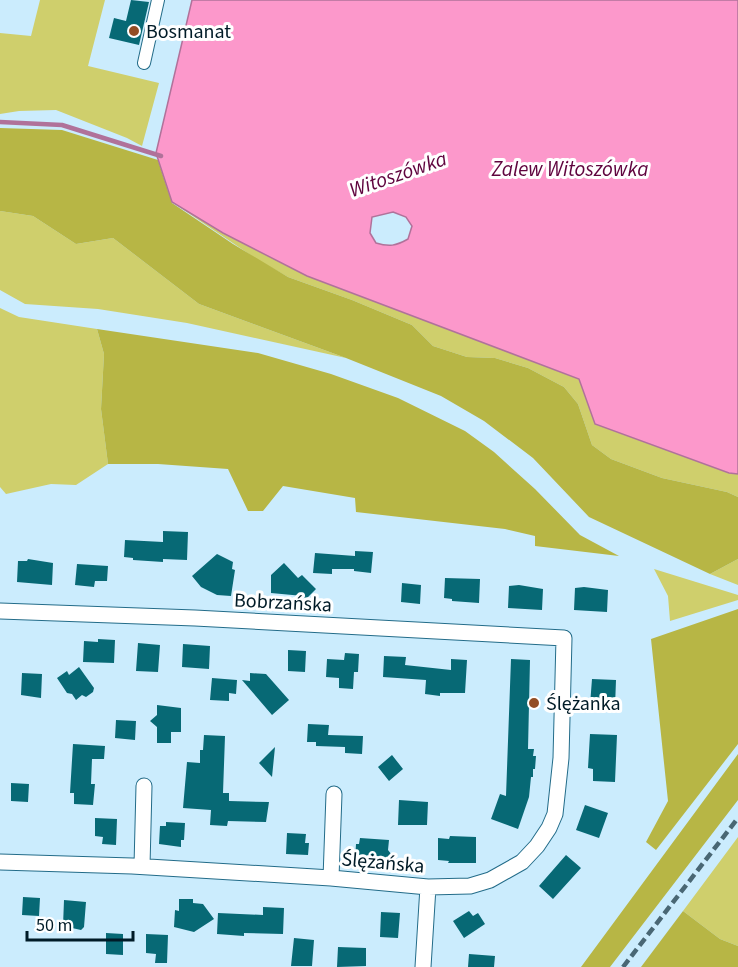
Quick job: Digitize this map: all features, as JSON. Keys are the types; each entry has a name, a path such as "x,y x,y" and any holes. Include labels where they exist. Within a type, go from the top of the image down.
{"street":[{"path":"144,63 158,0"},
{"name":"Bobrzańska","path":"0,611 195,618 564,638"},
{"name":"Ślężańska","path":"0,862 142,866 332,878 428,887 470,886 504,874 530,854 549,828 555,814 561,758 564,638"},
{"path":"142,866 144,786"},
{"path":"332,878 334,794"},
{"path":"423,967 428,887"}],"shaded area":[{"path":"40,0 105,0 88,66 159,83 142,146 56,110 0,114 0,33 31,36"},
{"path":"0,128 62,130 158,160 172,203 288,277 412,325 433,346 467,357 495,358 528,368 564,387 578,404 592,445 611,459 662,478 727,492 738,497 738,559 710,574 589,517 533,458 484,421 441,396 199,304 113,238 76,244 33,216 0,211"},
{"path":"156,153 168,160 307,276 579,379 595,424 729,473 738,474 738,497 727,492 662,478 611,459 592,445 578,404 564,387 528,368 495,358 467,357 433,346 412,325 288,277 258,260 172,202"},
{"path":"0,211 33,216 76,244 113,238 199,304 346,358 187,323 98,309 25,304 0,290"},
{"path":"0,308 19,317 97,329 104,354 101,409 108,464 76,485 51,484 6,494 0,487"},
{"path":"97,329 258,353 331,374 398,398 465,431 494,452 535,489 580,535 619,556 535,546 535,536 505,529 356,512 355,498 283,486 263,511 248,511 228,469 158,464 108,464 101,409 104,354"},
{"path":"738,559 738,585 710,574"},
{"path":"654,569 738,595 738,600 670,621 668,596"},
{"path":"738,609 738,744 656,850 646,842 668,801 651,639"},
{"path":"738,754 738,800 610,967 581,967"},
{"path":"738,837 738,946 720,939 683,911"},
{"path":"683,911 720,939 738,946 738,967 641,967"}],"water":[{"name":"Zalew Witoszówka","path":"192,0 738,0 738,474 729,473 595,424 579,379 307,276 223,233 172,202 156,153","holes":["393,212 406,217 412,226 408,239 392,245 376,243 370,233 372,217"]}],"building":[{"name":"Bosmanat","path":"131,0 149,2 139,45 109,38 114,18 126,21"},
{"path":"163,531 188,532 187,560 163,559 163,562 133,560 133,558 124,557 125,540 163,542"},
{"path":"355,551 373,552 371,573 354,571 354,569 332,569 332,574 313,573 315,553 355,556"},
{"path":"217,554 233,562 232,569 235,570 231,596 217,595 201,587 192,576"},
{"path":"28,559 53,563 52,585 17,582 18,561"},
{"path":"284,563 298,578 302,575 316,589 306,599 303,596 271,593 271,575"},
{"path":"77,564 108,566 107,581 95,581 94,587 75,585"},
{"path":"445,578 480,579 479,603 452,601 452,599 444,598"},
{"path":"402,583 421,585 420,604 401,602"},
{"path":"519,585 543,589 542,610 508,608 509,586"},
{"path":"575,588 608,590 607,612 574,610"},
{"path":"98,639 115,640 114,663 83,662 84,641 98,642"},
{"path":"138,643 160,645 158,672 136,671"},
{"path":"183,644 210,646 209,669 182,667"},
{"path":"288,650 306,651 305,672 288,671"},
{"path":"345,653 359,654 358,672 354,672 353,689 339,688 339,678 326,677 327,659 344,660"},
{"path":"384,656 406,657 405,665 451,670 451,659 467,660 465,693 440,693 440,696 425,694 426,680 383,677"},
{"path":"511,659 530,660 528,749 534,749 533,756 536,756 529,797 518,829 491,819 500,794 506,796"},
{"path":"79,667 94,688 93,692 86,697 82,695 76,700 72,694 67,693 57,678 67,671 69,675"},
{"path":"22,673 42,674 41,698 21,695"},
{"path":"250,673 266,674 289,700 272,715 242,680 250,681"},
{"path":"212,678 237,680 236,694 229,693 229,701 210,700"},
{"path":"592,679 616,680 615,707 590,705"},
{"path":"157,705 181,708 181,732 171,732 171,743 157,743 157,727 150,721 157,715"},
{"path":"116,720 136,721 135,740 115,738"},
{"path":"308,724 329,725 328,735 363,736 362,754 345,753 345,747 316,746 316,742 307,742"},
{"path":"590,734 617,735 615,782 593,781 593,769 588,768"},
{"path":"204,735 225,736 223,793 229,793 229,801 269,802 266,822 228,821 227,826 210,825 211,810 183,808 187,762 200,763 200,750 203,750"},
{"path":"73,744 105,746 104,759 92,759 91,784 95,784 93,805 74,804 74,793 70,793"},
{"path":"275,747 272,777 259,763"},
{"path":"392,755 403,769 389,781 378,767"},
{"path":"11,783 29,784 28,802 11,801"},
{"path":"399,800 428,802 427,825 398,825"},
{"path":"585,805 608,813 599,838 576,830"},
{"path":"95,818 117,819 116,845 102,844 103,837 95,836"},
{"path":"166,822 185,823 184,840 181,840 181,847 159,844 160,826 166,826"},
{"path":"287,833 306,834 305,843 309,843 308,855 286,854"},
{"path":"450,836 476,837 476,863 448,863 449,861 438,860 438,838 449,839"},
{"path":"360,838 389,840 388,850 395,859 377,859 373,862 355,861 356,844 359,844"},
{"path":"566,855 581,868 553,899 539,886"},
{"path":"23,897 40,898 39,916 22,915"},
{"path":"179,899 193,899 193,903 203,904 214,919 194,932 174,927 175,910 179,911"},
{"path":"64,900 86,902 84,927 81,930 63,926"},
{"path":"263,907 284,908 283,934 244,933 244,936 217,934 218,913 263,915"},
{"path":"469,911 473,916 478,913 485,924 464,938 453,921"},
{"path":"381,912 400,913 398,938 380,937"},
{"path":"106,933 123,934 123,955 106,954"},
{"path":"146,934 168,935 167,963 155,963 156,954 146,953"},
{"path":"294,938 314,940 312,966 291,966"},
{"path":"338,947 366,948 366,966 337,967"},
{"path":"469,954 495,956 494,967 468,967"}],"waterway":[{"name":"Witoszówka","path":"0,122 62,125 161,156"}],"railway":[{"path":"623,967 738,818"}],"place":[{"name":"Bosmanat","path":"134,31"},
{"name":"Ślężanka","path":"534,703"}]}
